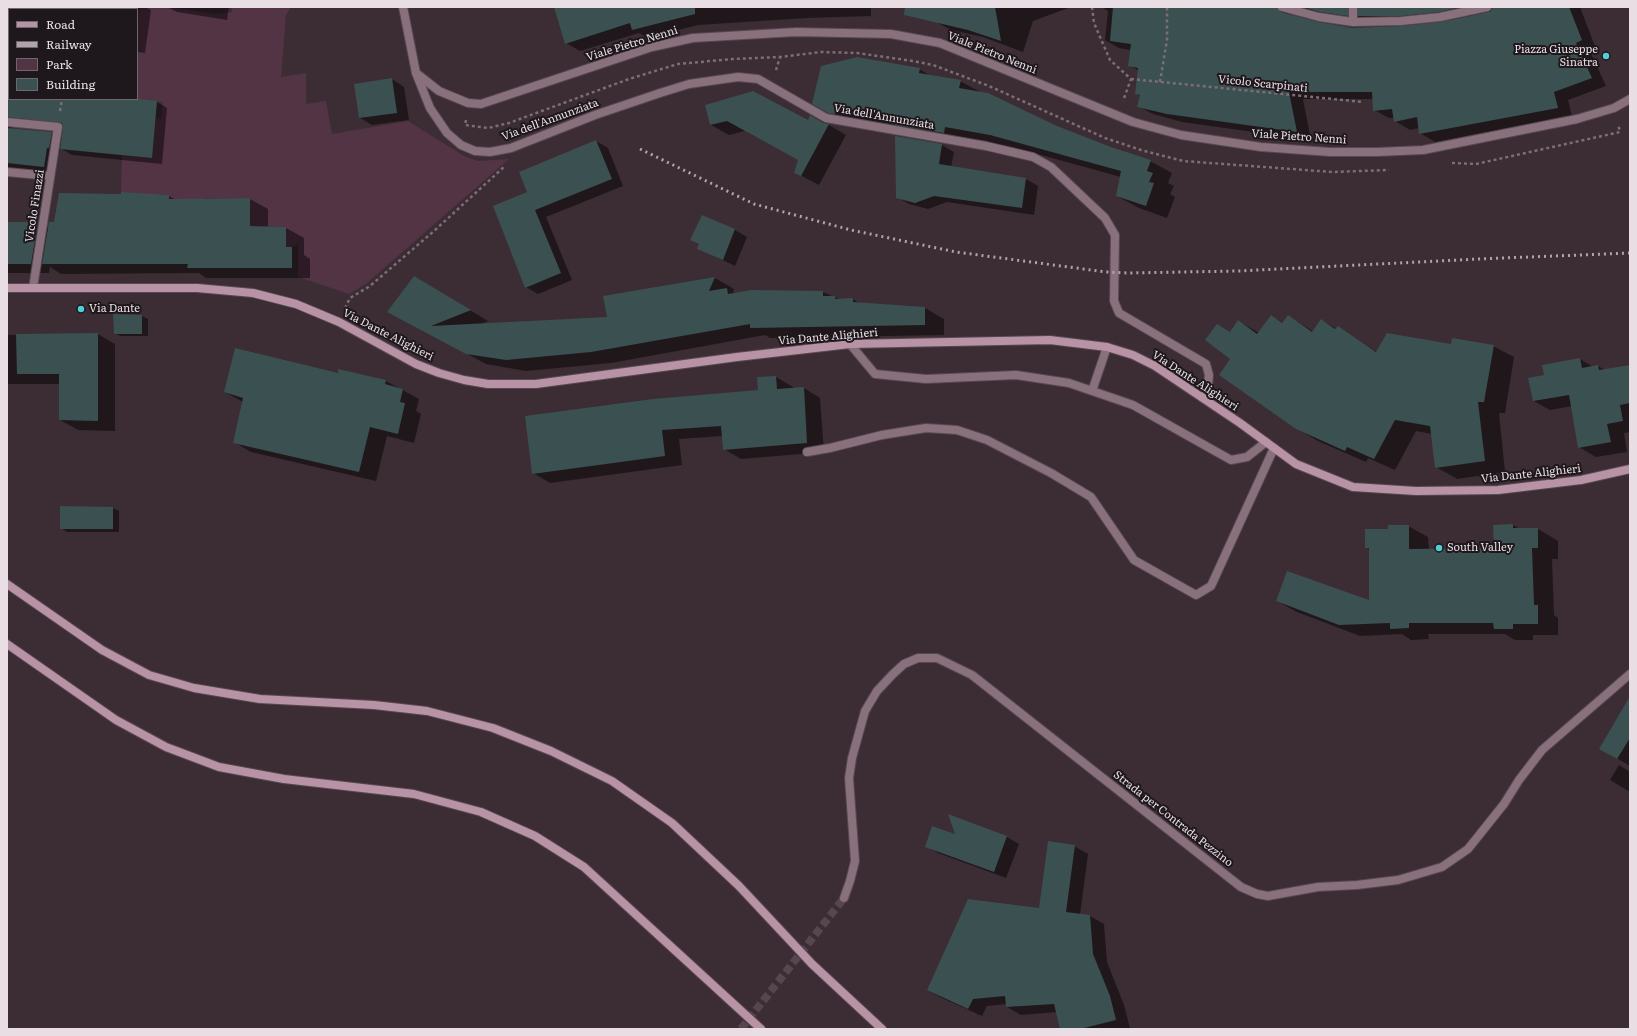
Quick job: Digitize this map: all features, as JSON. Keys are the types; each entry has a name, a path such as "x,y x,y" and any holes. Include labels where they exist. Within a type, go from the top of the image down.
{"main road":[{"name":"Via Dante Alighieri","path":"7,288 197,288 253,293 296,304 339,322 393,353 422,367 464,380 488,384 536,384 737,357 850,344 1050,340 1107,347 1133,355 1155,366 1203,398 1296,464 1353,487 1416,491 1498,490 1581,480 1630,470"},
{"path":"7,584 102,650 149,675 194,688 260,699 374,704 427,711 492,728 552,751 612,780 672,823 739,886 812,964 882,1029"},
{"path":"7,644 116,720 166,746 219,767 284,779 414,794 481,812 536,836 584,867 761,1029"}],"street":[{"path":"403,7 416,73"},
{"path":"1282,7 1313,15 1353,22 1401,21 1440,17 1487,7"},
{"path":"1353,7 1353,22"},
{"name":"Viale Pietro Nenni","path":"416,73 439,91 468,103 481,104 494,101 652,47 693,38 796,32 891,34 940,43 1117,116 1181,135 1253,146 1330,152 1423,150 1577,119 1614,108 1630,99"},
{"name":"Via dell'Annunziata","path":"416,73 430,108 447,133 461,145 475,151 490,152 511,148 596,115 660,93 689,84 738,77 758,79 826,118 986,146 1033,157 1051,167 1105,218 1115,235 1114,301 1119,313 1206,364 1209,375 1208,385 1203,398"},
{"name":"Vicolo Finazzi","path":"7,122 58,127 33,288"},
{"path":"7,172 50,176"},
{"path":"850,344 875,374 926,379 1016,375 1069,383 1133,405 1231,460 1248,457 1266,442"},
{"path":"1092,391 1107,347"},
{"path":"807,452 882,435 926,428 957,430 987,440 1051,473 1091,497 1134,560 1196,596 1211,586 1274,448"},
{"name":"Strada per Contrada Pezzino","path":"844,898 855,861 849,778 852,758 865,711 877,690 893,674 904,664 918,658 937,658 972,675 1241,887 1257,894 1268,896 1318,887 1357,885 1398,880 1442,867 1468,849 1504,804 1519,780 1542,750 1630,674"}],"path":[{"path":"1092,7 1094,23 1110,60 1131,79 1117,116"},
{"path":"1160,82 1167,40 1167,7"},
{"path":"468,103 464,125 488,128 509,123 622,82 678,64 734,58 780,57 820,52 857,53 933,65 989,86 1105,138 1141,150 1183,161 1332,172 1390,170"},
{"name":"Vicolo Scarpinati","path":"1131,79 1363,102"},
{"path":"1445,164 1476,164 1620,132 1614,108"},
{"path":"350,298 370,286 434,231 509,163"}],"green space":[{"path":"140,7 166,7 216,14 232,12 232,7 291,7 286,15 281,77 306,73 306,104 326,101 332,134 408,121 464,156 478,161 509,159 367,283 349,294 298,277 298,244 292,247 286,247 286,227 250,226 250,198 204,198 170,221 169,195 121,193 122,155 152,158 131,115 161,119 163,102 138,99 138,24"}],"building":[{"path":"554,7 695,7 695,14 632,30 630,23 565,44"},
{"path":"905,7 995,7 1001,41 968,30 904,15"},
{"path":"1113,7 1277,7 1281,12 1318,22 1353,28 1401,26 1441,22 1488,12 1491,11 1492,7 1569,7 1582,40 1576,43 1592,78 1554,92 1558,108 1419,134 1417,117 1394,122 1392,109 1373,111 1372,92 1289,92 1297,132 1167,114 1137,107 1140,95 1135,94 1138,68 1128,66 1131,44 1110,41"},
{"path":"1303,7 1348,7 1348,16 1320,12"},
{"path":"1358,7 1461,7 1439,12 1401,16 1358,16"},
{"path":"857,57 920,68 919,73 961,80 959,88 988,93 1057,126 1111,147 1151,160 1147,171 1153,173 1149,182 1154,183 1146,206 1116,196 1121,171 990,135 945,127 944,133 895,125 895,118 838,107 835,114 828,113 812,104 821,66"},
{"path":"392,78 397,113 359,118 354,84"},
{"path":"753,91 808,120 810,115 823,123 829,124 801,176 794,173 798,160 727,121 710,125 705,105"},
{"path":"7,99 140,99 157,101 152,158 60,149 63,128 62,123 7,117"},
{"path":"7,128 52,132 49,148 47,148 44,167 7,163"},
{"path":"895,136 942,144 939,164 1026,178 1022,208 934,196 915,203 896,198"},
{"path":"596,140 612,179 535,210 561,273 525,288 493,206 527,192 519,172"},
{"path":"121,192 169,195 169,199 250,198 250,226 286,227 286,247 292,247 292,268 187,268 188,264 42,264 49,222 54,222 59,193 121,194"},
{"path":"702,215 735,229 723,260 697,249 699,244 690,240"},
{"path":"7,222 38,222 31,264 7,264"},
{"path":"414,276 471,310 431,326 607,317 603,296 715,277 709,291 727,288 728,294 751,290 823,291 823,296 835,296 835,299 853,298 853,302 925,307 925,325 750,328 750,324 591,352 506,360 466,354 387,312"},
{"path":"113,314 142,315 142,334 114,334"},
{"path":"1271,315 1282,323 1288,315 1312,332 1321,319 1335,329 1338,326 1376,352 1387,333 1451,344 1452,338 1494,345 1484,402 1478,402 1485,461 1435,468 1430,426 1395,420 1374,459 1347,447 1345,451 1296,429 1219,375 1230,359 1205,340 1217,324 1230,332 1238,320 1257,334"},
{"path":"98,333 98,421 59,420 59,374 17,374 16,334"},
{"path":"235,348 338,373 338,369 386,380 385,384 403,389 400,402 405,403 398,434 370,427 359,472 233,443 243,398 224,392"},
{"path":"1580,358 1582,368 1598,365 1599,370 1630,365 1630,403 1620,405 1623,421 1607,424 1611,442 1578,448 1569,395 1533,401 1528,378 1544,375 1542,365"},
{"path":"776,376 777,389 804,387 807,443 723,450 721,426 662,430 665,456 532,474 525,416 653,399 758,390 757,377"},
{"path":"60,506 113,507 113,529 60,529"},
{"path":"1513,524 1513,528 1538,528 1538,548 1532,548 1534,605 1538,605 1538,624 1513,624 1513,629 1494,629 1493,623 1409,623 1409,628 1390,629 1390,623 1339,625 1276,601 1287,571 1369,600 1369,548 1365,548 1365,529 1388,529 1388,525 1409,525 1409,549 1494,548 1493,525"},
{"path":"1630,696 1630,738 1617,759 1599,749"},
{"path":"948,814 1007,836 994,872 925,847 932,826 955,834"},
{"path":"1048,841 1075,845 1066,912 1090,915 1093,954 1110,996 1116,1020 1080,1029 1060,1029 1054,1004 1006,1007 1005,996 973,999 968,1009 927,990 968,899 1039,908"}],"tunnel":[{"path":"741,1029 844,898"}],"railway":[{"path":"640,149 754,204 851,230 956,252 1106,272 1238,271 1630,253"}],"place":[{"name":"Piazza Giuseppe Sinatra","path":"1606,56"},
{"name":"Via Dante","path":"81,309"},
{"name":"South Valley","path":"1439,548"}]}
